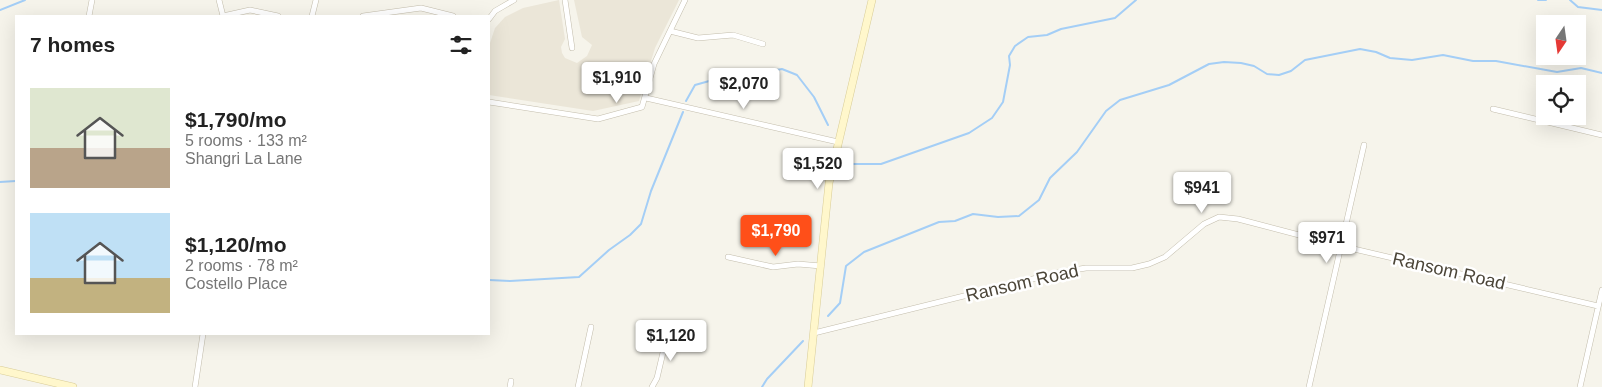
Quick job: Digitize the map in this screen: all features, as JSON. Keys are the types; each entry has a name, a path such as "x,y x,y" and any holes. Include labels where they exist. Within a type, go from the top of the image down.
{"street":[{"path":"89,15 92,0"},
{"path":"219,0 223,15"},
{"path":"312,15 316,0"},
{"path":"490,18 495,11 514,0"},
{"path":"565,0 572,48"},
{"path":"490,102 598,119 642,107 654,64 685,0"},
{"path":"808,387 830,182 872,0"},
{"path":"370,15 421,8 449,15"},
{"path":"228,15 250,10 273,15"},
{"path":"670,31 698,38 733,35 764,44"},
{"path":"646,98 838,142"},
{"path":"1493,109 1602,136"},
{"path":"1309,387 1364,145"},
{"name":"Ransom Road","path":"814,333 1061,272 1086,268 1132,268 1149,264 1165,257 1204,224 1220,217 1238,219 1341,246 1598,306"},
{"path":"728,257 773,267 798,264 821,266"},
{"path":"1580,387 1602,290"},
{"path":"578,387 591,327"},
{"path":"652,387 657,378 669,327"},
{"path":"195,387 203,335"},
{"path":"0,370 73,387"}],"shaded area":[{"path":"559,0 565,39 561,47 562,53 565,58 577,63 587,56 592,45 582,37 574,0 679,0 655,48 639,101 593,111 490,95 490,43 495,28 505,17 523,8"}],"waterway":[{"path":"0,10 25,0"},
{"path":"853,164 881,164 969,133 992,118 1003,102 1010,65 1009,56 1015,46 1028,37 1047,35 1061,29 1115,18 1136,0"},
{"path":"1538,0 1546,0"},
{"path":"1570,0 1578,7 1602,10"},
{"path":"828,316 840,303 846,266 864,252 939,222 955,221 973,214 998,217 1019,216 1039,200 1050,178 1077,152 1106,111 1120,100 1169,85 1209,64 1224,62 1241,63 1254,66 1267,74 1279,75 1291,71 1305,60 1360,49 1376,52 1390,58 1412,60 1443,55 1473,61 1496,61 1557,72 1581,68 1602,73"},
{"path":"686,101 695,85 745,71 765,72 782,69 797,75 814,97 828,125"},
{"path":"490,280 510,281 579,277 609,250 630,235 641,224 651,191 683,112"},
{"path":"0,182 15,181"},
{"path":"762,387 767,379 803,341"}]}
